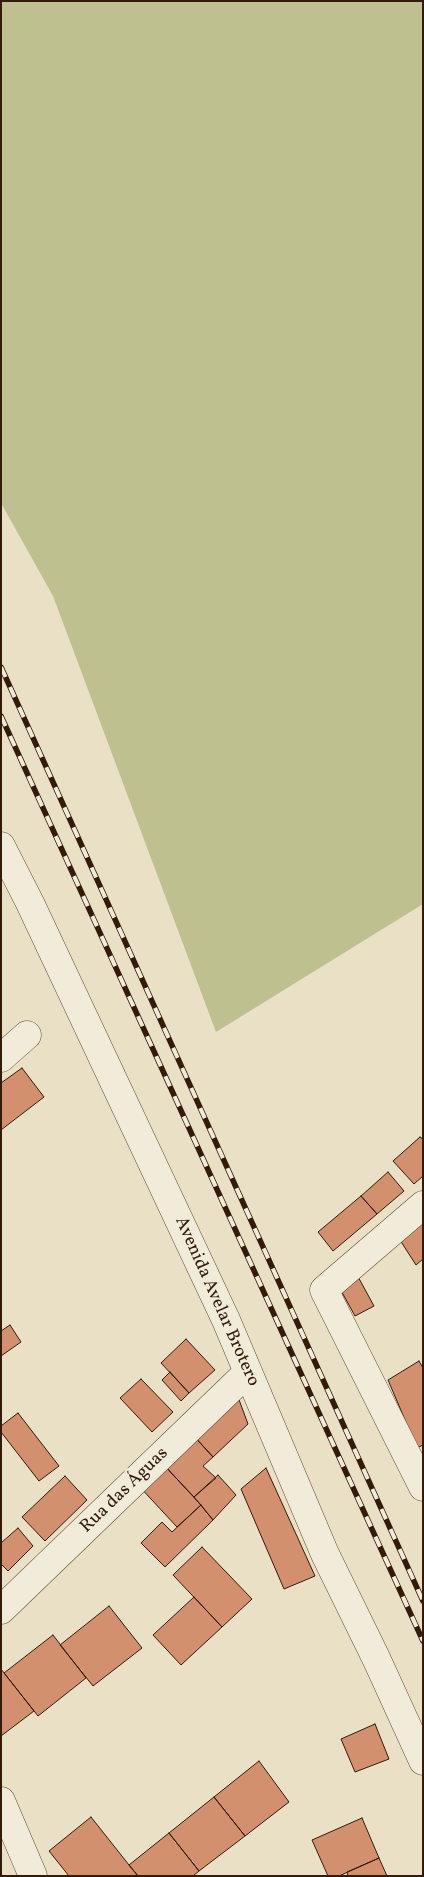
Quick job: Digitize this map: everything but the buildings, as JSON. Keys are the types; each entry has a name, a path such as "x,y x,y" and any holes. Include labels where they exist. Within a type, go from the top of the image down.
{"street":[{"name":"Avenida Avelar Brotero","path":"3,855 30,903 226,1320 325,1554 376,1658 423,1761"},
{"path":"1,1058 27,1035"},
{"path":"423,1205 324,1290 423,1487"},
{"name":"Rua das Águas","path":"1,1610 248,1372"},
{"path":"1,1801 33,1876"}],"green space":[{"path":"1,1 423,1 423,904 216,1032 53,596 1,503"}],"railway":[{"path":"1,667 423,1601"},
{"path":"1,716 423,1641"}]}
